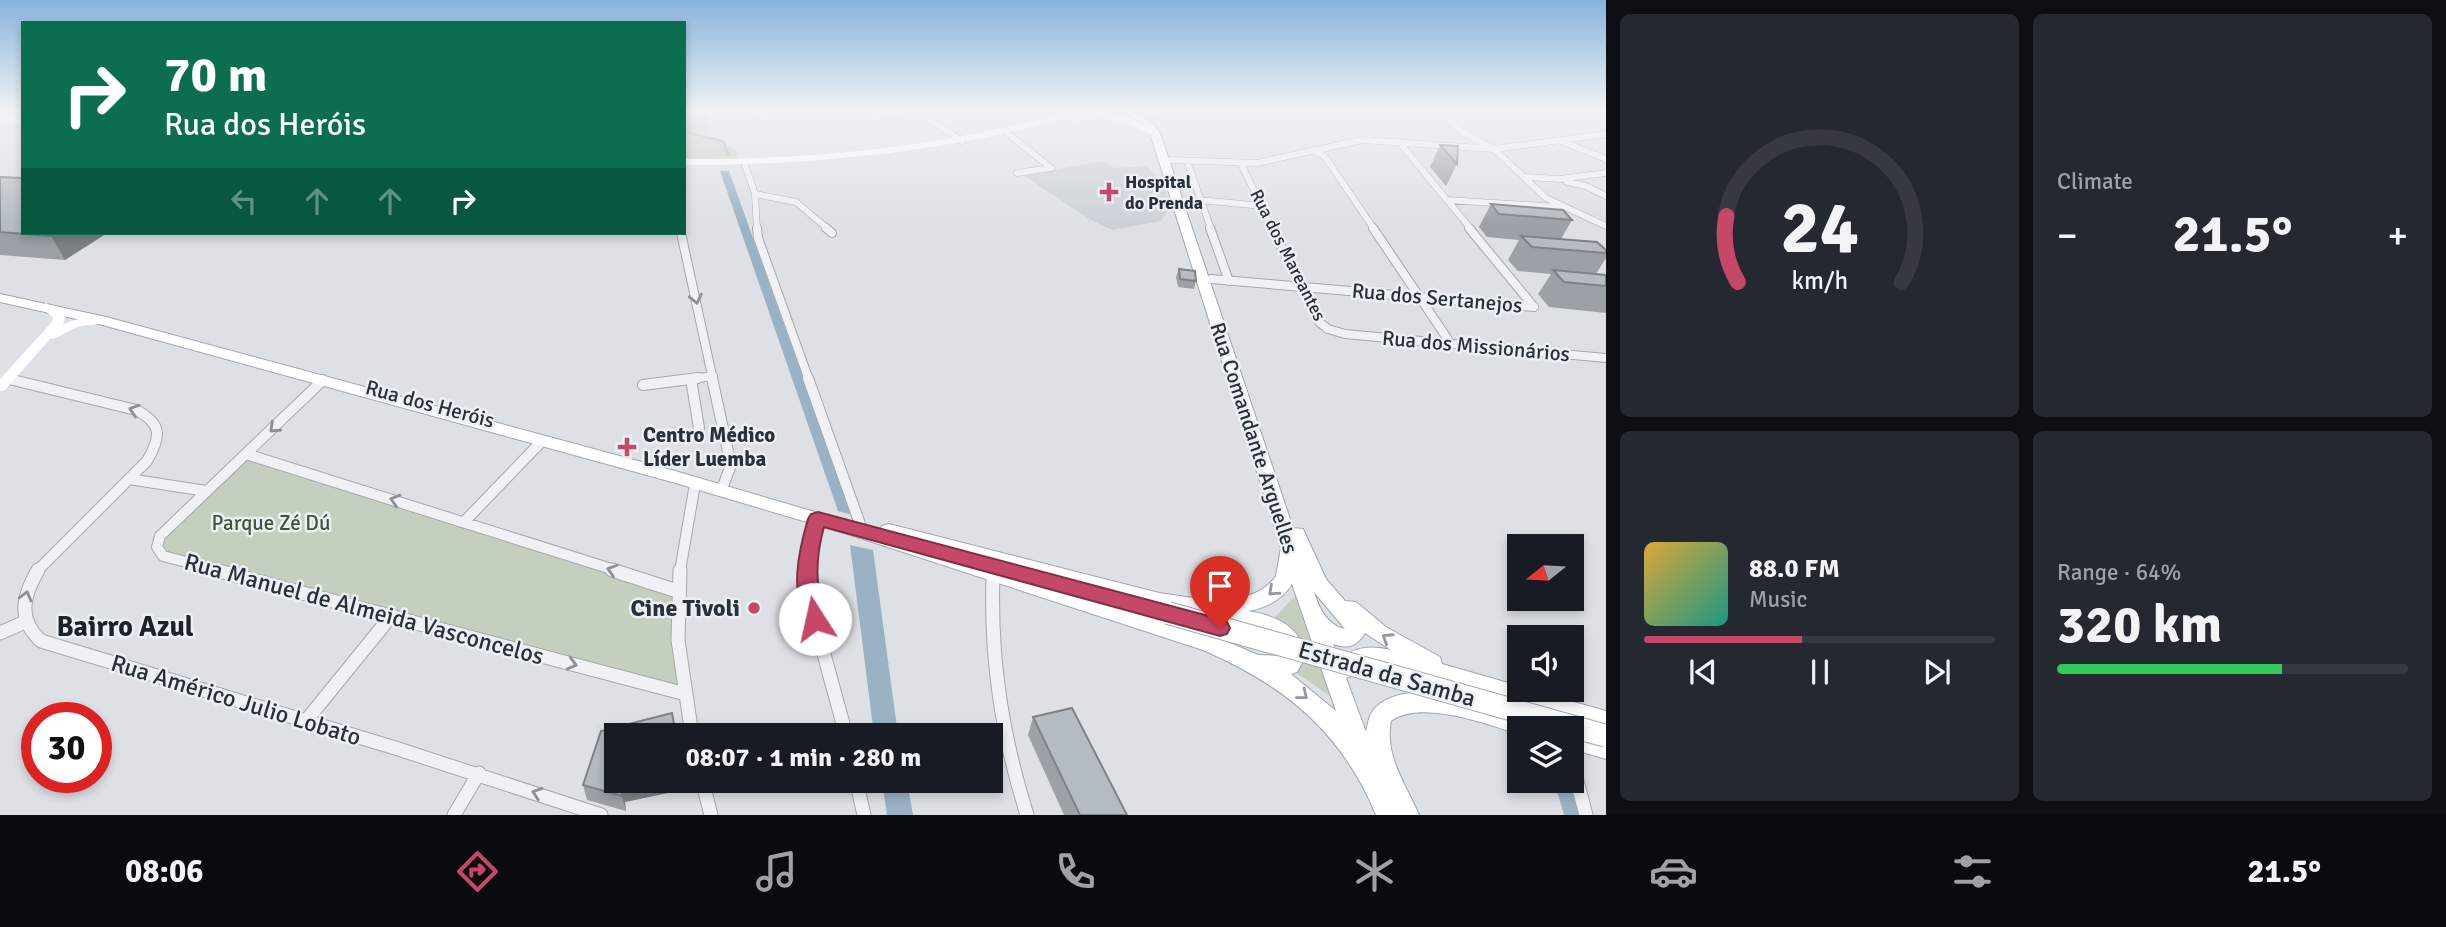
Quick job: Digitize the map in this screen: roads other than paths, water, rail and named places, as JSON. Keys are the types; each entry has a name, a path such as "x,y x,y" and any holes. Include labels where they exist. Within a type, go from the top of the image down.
{"main road":[{"path":"686,162 744,162 863,155 905,149"},
{"name":"Rua Comandante Arguelles","path":"1160,149 1290,530"},
{"name":"Rua Comandante Arguelles","path":"1173,149 1179,161 1210,279 1290,530 1310,610 1388,815"},
{"name":"Rua dos Heróis","path":"0,289 63,303 723,486 949,553 1174,609 1255,604 1272,595 1284,581 1290,565 1290,530"},
{"name":"Rua dos Heróis","path":"0,298 101,320 818,519 985,554 1174,609"},
{"path":"3,383 45,340 59,319 57,313 46,307"},
{"path":"45,340 74,324 101,320"},
{"name":"Rua dos Heróis","path":"859,528 993,575 1166,628 1246,658 1302,694 1330,719 1355,748 1376,788"},
{"path":"1290,530 1318,583 1356,631 1350,638 1332,635 1310,610"},
{"path":"1290,530 1325,583 1357,615 1395,643 1469,681"},
{"path":"1174,609 1275,627 1285,634 1296,649 1293,663 1283,667 1246,658"},
{"name":"Estrada da Samba","path":"1174,609 1606,736"},
{"path":"1348,712 1343,690 1344,678 1353,659 1359,656 1395,660 1606,721"},
{"path":"1407,815 1380,752 1377,727 1380,718 1395,705 1431,701 1507,721"},
{"path":"1584,742 1606,748"}],"street":[{"path":"1017,173 1051,168 1027,149"},
{"path":"1179,161 1241,164 1318,149"},
{"name":"Rua dos Sertanejos","path":"1210,279 1534,306 1405,149"},
{"path":"1494,149 1546,198 1560,207 1606,226"},
{"path":"1582,149 1606,159"},
{"path":"1314,150 1325,157 1451,344"},
{"path":"1179,161 1200,200 1229,281"},
{"path":"744,162 755,194 758,238 859,528"},
{"name":"Rua dos Mareantes","path":"1241,164 1321,324 1332,331 1345,334"},
{"path":"1526,177 1560,179 1606,173"},
{"path":"1560,179 1586,186 1606,196"},
{"path":"755,194 796,202 832,233"},
{"path":"1200,200 1262,206"},
{"path":"1447,200 1560,207"},
{"path":"681,235 731,465 723,486"},
{"name":"Rua dos Missionários","path":"1345,334 1606,358"},
{"path":"643,385 713,376"},
{"path":"691,379 699,428"},
{"name":"Rua Manuel de Almeida Vasconcelos","path":"323,380 160,536 157,547 163,556 682,693"},
{"path":"0,633 25,622 22,609 26,589 39,568 147,461 159,434 156,424 149,416 136,410 3,383"},
{"path":"465,521 542,441"},
{"path":"246,454 465,521 677,591"},
{"path":"129,479 206,491"},
{"path":"689,723 682,693 677,591 687,516 695,484"},
{"path":"818,519 807,552 809,600 843,723"},
{"path":"993,575 990,625 995,696 1012,769 1027,815"},
{"path":"305,722 392,615"},
{"name":"Rua Américo Julio Lobato","path":"25,622 30,633 41,641 479,773 601,815"},
{"path":"454,815 479,773"},
{"path":"705,793 710,815"},
{"path":"859,793 864,815"},
{"path":"1580,793 1586,815"}],"water":[{"path":"720,171 729,171 852,515 838,511"},
{"path":"850,545 873,550 896,723 872,723"},
{"path":"884,793 909,793 913,815 887,815"},
{"path":"1558,793 1573,793 1579,815 1564,815"}],"waterway":[{"path":"726,149 728,154"}],"place":[{"name":"Hospital do Prenda","path":"1109,192"},
{"name":"Centro Médico Líder Luemba","path":"627,447"},
{"name":"Cine Tivoli","path":"754,608"}],"district":[{"name":"Bairro Azul","path":"125,627"}],"park label":[{"name":"Parque Zé Dú","path":"271,523"}]}
